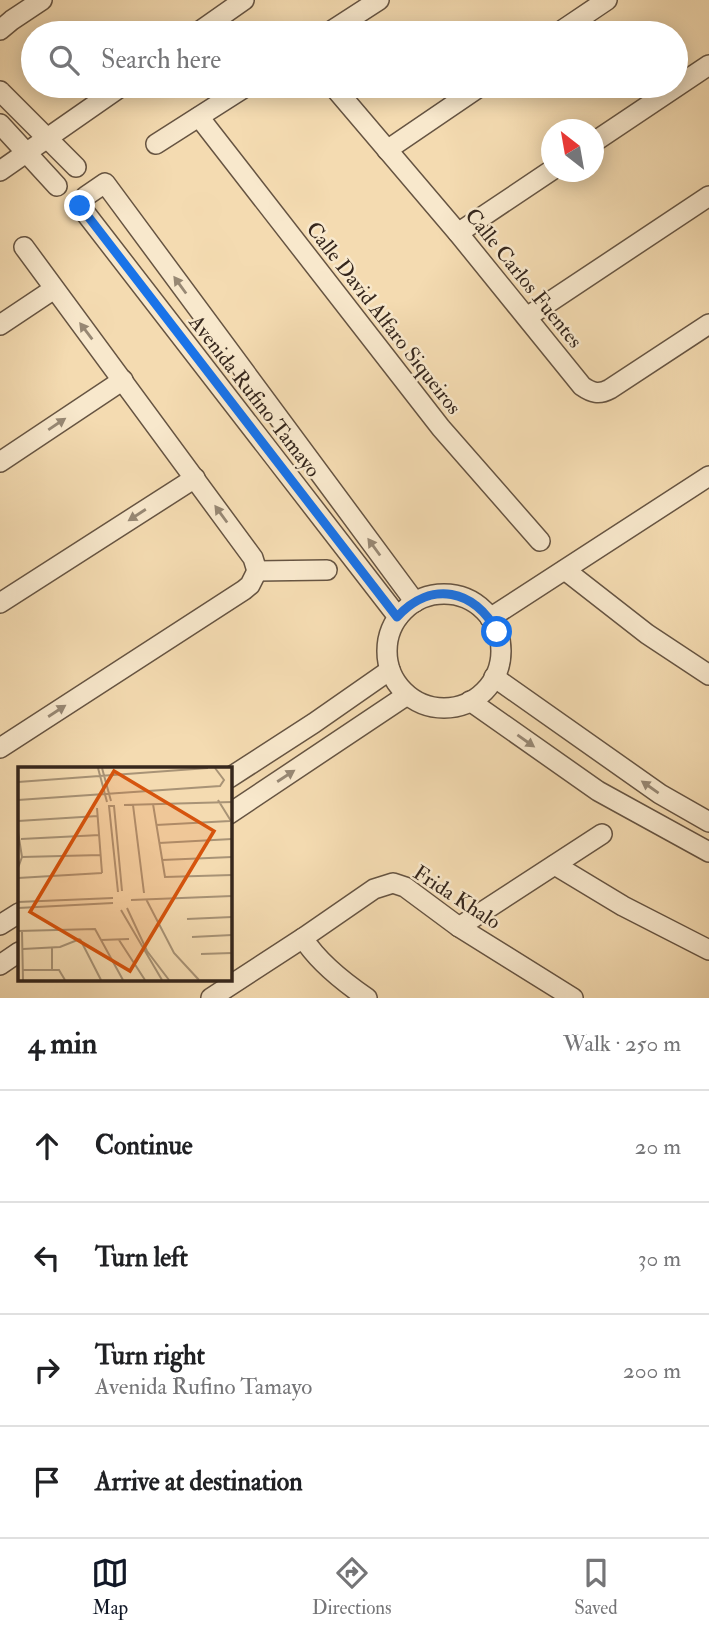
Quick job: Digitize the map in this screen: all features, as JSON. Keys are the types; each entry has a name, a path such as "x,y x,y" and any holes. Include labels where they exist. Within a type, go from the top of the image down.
{"street":[{"path":"0,30 42,0"},
{"path":"214,21 244,0"},
{"path":"347,21 379,0"},
{"path":"576,21 607,0"},
{"path":"688,79 709,65"},
{"path":"0,91 76,167"},
{"path":"0,171 105,98"},
{"path":"156,144 228,98"},
{"name":"Calle Carlos Fuentes","path":"343,98 458,233 582,386 589,391 603,393 709,324"},
{"path":"387,150 463,98"},
{"path":"604,135 659,98"},
{"name":"Calle David Alfaro Siqueiros","path":"199,117 441,428 540,541"},
{"path":"0,124 57,186"},
{"path":"458,233 541,177"},
{"name":"Avenida Rufino Tamayo","path":"397,617 80,206 80,201 105,183 415,602"},
{"path":"527,317 709,196"},
{"path":"0,748 244,590 250,585 257,571 253,558 24,247"},
{"path":"0,325 54,289"},
{"path":"0,462 123,380"},
{"path":"490,618 709,476"},
{"path":"0,603 195,478"},
{"path":"257,571 327,570"},
{"path":"565,570 647,634 709,675"},
{"path":"455,595 475,603 490,618 500,647 499,663 494,677 484,691 470,701 454,707 437,707 421,703 407,695 397,683 390,670 386,652 389,634 397,617 415,602 428,596 455,595"},
{"path":"231,777 390,670"},
{"path":"494,677 660,794 709,822"},
{"path":"231,813 407,695"},
{"path":"470,701 598,791 709,852"},
{"path":"314,723 329,748"},
{"path":"459,927 602,834"},
{"path":"555,865 622,906 709,950"},
{"name":"Frida Khalo","path":"211,998 374,889 393,883 405,887 459,927 573,998"},
{"path":"0,925 18,914"},
{"path":"303,938 342,991 368,998"},
{"path":"0,965 18,953"}],"route":[{"path":"80,206 397,617 405,608 428,596 455,595 481,607 497,632"}]}
